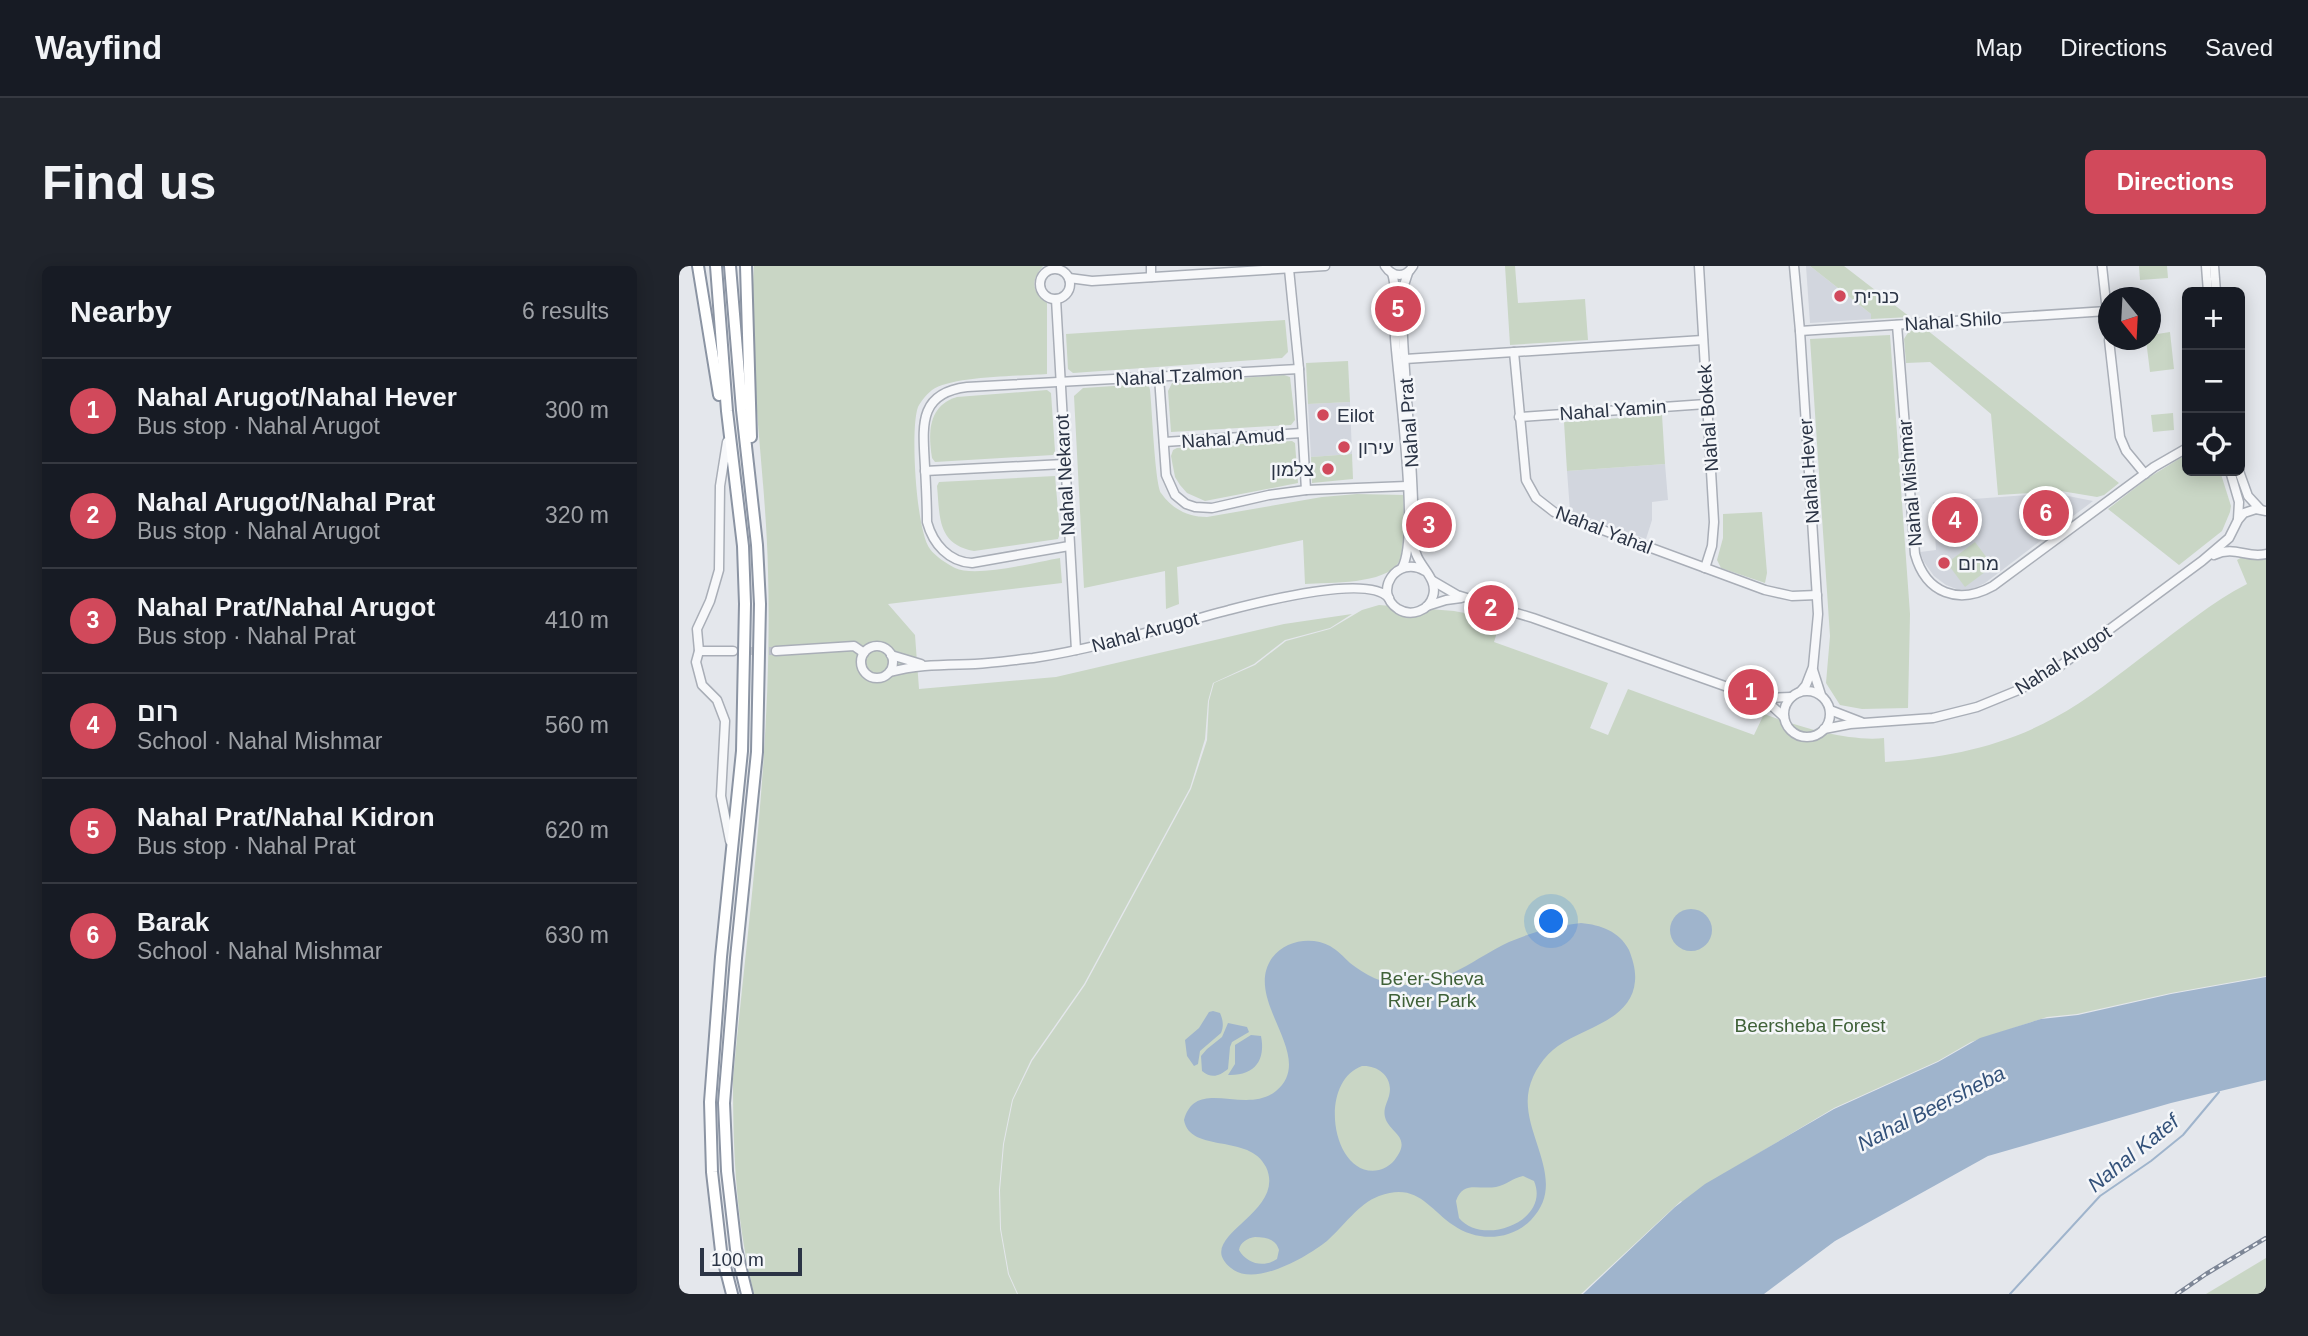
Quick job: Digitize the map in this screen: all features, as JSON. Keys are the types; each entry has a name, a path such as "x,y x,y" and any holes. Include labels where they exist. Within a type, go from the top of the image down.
{"highway":[{"path":"698,266 743,546"},
{"path":"716,266 727,411 743,546 745,604 742,751 710,1102 712,1172 721,1251 732,1294"},
{"path":"730,266 742,410 755,520"},
{"path":"746,266 759,604 757,752 736,958 725,1103 727,1171 736,1249 747,1294"}],"street":[{"path":"1151,266 1151,277"},
{"path":"1069,278 1069,288 1064,295 1056,299 1046,296 1040,285 1042,276 1052,267 1069,278 1092,281 1325,266"},
{"name":"Nahal Bokek","path":"1699,266 1714,522 1712,546 1705,568"},
{"name":"Nahal Hever","path":"1795,266 1817,595 1817,633 1813,667 1800,692"},
{"path":"2102,266 2104,287"},
{"path":"2206,266 2208,287"},
{"path":"2214,266 2216,287"},
{"path":"1386,268 1400,276 1412,268"},
{"name":"Nahal Prat","path":"1386,268 1395,290 1395,331 1407,486 1408,554 1402,568"},
{"name":"Nahal Prat","path":"1412,268 1403,284 1402,298 1415,550 1425,571"},
{"path":"1289,269 1299,369 1305,490"},
{"path":"1069,288 1092,281"},
{"name":"Nahal Nekarot","path":"1056,299 1076,650"},
{"name":"Nahal Shilo","path":"1800,331 2098,312"},
{"name":"Nahal Mishmar","path":"1897,325 1915,554 1925,577 1946,593 1963,595 1986,590 2145,474 2182,451"},
{"path":"1405,359 1703,340"},
{"path":"2110,350 2120,437 2126,451 2145,474"},
{"name":"Nahal Yahal","path":"1514,352 1526,480 1544,506 1554,512 1776,593 1797,597 1817,595"},
{"name":"Nahal Tzalmon","path":"1069,546 967,563 942,550 929,528 923,432 924,417 930,405 943,393 967,387 1299,369"},
{"path":"1160,377 1168,482 1175,495 1195,508 1212,508 1305,490 1407,486"},
{"name":"Nahal Yamin","path":"1519,417 1706,404"},
{"path":"727,411 727,445 720,486 719,570 710,601 697,629 699,651 696,662 702,685 717,700 725,721 721,796 732,850"},
{"name":"Nahal Amud","path":"1164,442 1302,433"},
{"path":"925,471 1064,464"},
{"path":"2231,476 2239,502 2237,543 2247,553"},
{"path":"2241,476 2248,496 2263,510"},
{"path":"2236,524 2246,512 2263,510"},
{"name":"Nahal Arugot","path":"1824,729 1944,716 1977,707 2021,689 2060,666 2202,561 2227,541 2236,524"},
{"name":"Nahal Arugot","path":"2202,561 2227,550 2266,554"},
{"path":"1475,600 1445,600 1415,612 1407,612 1396,608 1389,598 1389,581 1394,573 1412,566 1425,571 1433,581 1448,591 1533,618 1750,695 1772,706 1800,736 1811,736 1824,729 1829,721 1830,710 1826,700 1811,691 1800,692 1791,697 1750,695"},
{"name":"Nahal Arugot","path":"1362,589 1389,581"},
{"path":"1427,606 1434,592 1433,581"},
{"name":"Nahal Arugot","path":"890,672 927,665 997,662 1076,650 1283,597 1325,590 1362,589 1385,593 1389,598"},
{"path":"776,651 854,646 864,653"},
{"path":"870,648 885,648 891,655 893,665 890,672 880,678 868,675 861,665 864,653 870,648"},
{"path":"699,651 733,650"},
{"name":"Nahal Arugot","path":"891,655 927,665"},
{"name":"Nahal Hever","path":"1813,667 1821,695"},
{"path":"1784,717 1785,706 1791,697"},
{"name":"Nahal Arugot","path":"1830,710 1864,723"}],"shaded area":[{"path":"1806,266 1810,266 1871,314 1871,319 1810,323"},
{"path":"1350,402 1352,454 1311,457 1308,404"},
{"path":"1665,464 1668,500 1652,502 1652,520 1646,539 1570,511 1567,471"},
{"path":"2053,493 2093,501 1985,583 1973,589 1959,590 1934,576 1924,562 1920,552 1936,550 1933,502"}],"green space":[{"path":"754,266 1043,266 1036,276 1035,285 1038,294 1047,303 1047,374 970,379 941,385 932,390 919,405 916,418 916,479 925,539 941,560 955,568 977,571 1060,558 1062,583 888,604 915,635 919,689 1056,677 1284,624 1352,614 1330,628 1285,640 1254,664 1213,683 1208,701 1205,739 1190,788 1084,984 1031,1060 1012,1100 1003,1144 999,1190 1000,1229 1008,1274 1017,1294 754,1294 743,1240 737,1187 733,1079 758,826 769,636 767,534 753,342"},
{"path":"1505,266 1515,266 1518,303 1585,299 1588,340 1510,345"},
{"path":"1810,266 1844,266 1910,317 1871,319 1871,314"},
{"path":"2139,266 2167,266 2168,278 2140,280"},
{"path":"1285,320 1288,352 1282,358 1073,373 1068,369 1066,334"},
{"path":"1927,330 2119,483 2097,497 2061,491 1998,495 1991,414 1930,362 1906,363 1904,339 1909,331"},
{"path":"2170,332 2174,369 2150,372 2147,350 2161,350 2161,333"},
{"path":"1890,335 1910,614 1908,708 1862,709 1840,705 1826,683 1830,636 1810,339"},
{"path":"1348,361 1350,402 1308,404 1306,363"},
{"path":"1284,375 1290,377 1295,420 1291,425 1171,432 1168,391 1172,383"},
{"path":"1144,384 1149,386 1150,390 1159,486 1165,499 1175,508 1187,514 1207,517 1322,497 1357,494 1404,495 1403,540 1399,562 1382,575 1370,579 1305,584 1303,540 1177,567 1179,604 1166,609 1165,571 1084,588 1074,396 1083,388"},
{"path":"1047,390 1051,393 1055,451 1053,455 935,462 932,458 932,421 935,413 947,401 957,397"},
{"path":"2173,413 2174,430 2153,432 2151,415"},
{"path":"1662,415 1665,464 1567,471 1564,422"},
{"path":"1292,441 1295,443 1298,483 1205,501 1187,493 1175,477 1171,456 1177,448"},
{"path":"1352,454 1353,479 1312,483 1311,457"},
{"path":"2182,457 2182,476 2222,476 2231,506 2222,531 2179,565 2108,509 2148,478"},
{"path":"1055,476 1060,533 1058,539 974,551 953,542 947,536 940,518 937,486 939,482"},
{"path":"1762,512 1767,573 1765,583 1721,568 1717,560 1723,538 1723,514"},
{"path":"1975,542 1993,566 1965,587 1947,563"},
{"name":"Be'er-Sheva River Park","path":"2242,557 2266,558 2266,976 2077,1014 2047,1017 1971,1042 1938,1061 1834,1108 1719,1177 1683,1203 1681,1201 1581,1294 1018,1294 1009,1274 1001,1229 1000,1190 1004,1144 1013,1100 1032,1061 1085,985 1191,789 1207,740 1209,701 1214,683 1255,665 1286,641 1330,629 1362,610 1379,605 1454,611 1501,620 1494,642 1608,683 1590,728 1608,735 1628,689 1754,735 1764,714 1839,735 1884,738 1885,762 1929,758 2014,737 2079,703 2221,599 2247,584 2237,560"},
{"path":"2266,1258 2266,1294 2206,1294"}],"water":[{"path":"1691,909 1706,915 1712,930 1706,945 1691,951 1676,945 1670,930 1676,915"},
{"path":"1581,923 1609,930 1625,943 1635,969 1635,981 1632,994 1616,1014 1558,1046 1544,1060 1533,1077 1528,1106 1545,1173 1546,1189 1542,1205 1531,1220 1523,1227 1503,1235 1493,1237 1472,1234 1453,1225 1421,1199 1403,1192 1392,1193 1364,1204 1327,1241 1294,1262 1253,1274 1241,1273 1231,1268 1222,1256 1223,1245 1264,1198 1269,1184 1266,1167 1258,1157 1247,1150 1197,1137 1189,1130 1184,1120 1190,1107 1199,1100 1264,1098 1276,1091 1287,1077 1289,1062 1285,1045 1266,992 1265,975 1277,952 1291,944 1315,941 1330,946 1375,978 1388,983 1418,984 1445,976 1518,938","holes":["1362,1066 1379,1070 1387,1078 1390,1090 1385,1117 1402,1145 1389,1166 1379,1170 1363,1169 1350,1160 1341,1146 1336,1128 1335,1109 1339,1091 1348,1076","1519,1177 1534,1181 1537,1195 1533,1208 1524,1218 1498,1230 1483,1230 1470,1226 1459,1218 1456,1201 1463,1190 1472,1187 1496,1187","1263,1237 1273,1241 1279,1250 1277,1259 1261,1264 1246,1259 1239,1250 1245,1241"]},
{"name":"Nahal Beersheba","path":"2266,977 2266,1080 2171,1103 1988,1156 1835,1241 1764,1294 1583,1294 1675,1207 1705,1184 1834,1109 1938,1062 1980,1038 2041,1019 2078,1015 2171,994"},
{"path":"1209,1012 1220,1013 1223,1023 1221,1033 1200,1051 1198,1064 1194,1066 1187,1056 1185,1040 1199,1028"},
{"path":"1228,1023 1247,1027 1249,1032 1232,1042 1228,1069 1218,1075 1209,1075 1202,1071 1201,1056 1222,1037"},
{"path":"1251,1035 1261,1036 1260,1060 1245,1073 1228,1075 1235,1064 1235,1045"}],"waterway":[{"name":"Nahal Katef","path":"2010,1294 2100,1196 2183,1135 2219,1092"}],"tunnel":[{"path":"733,651 776,651"}],"railway":[{"path":"2177,1294 2266,1238"}],"place":[{"name":"כנרית","path":"1840,296"},
{"name":"Nahal Prat/Nahal Kidron","path":"1398,309"},
{"name":"Eilot","path":"1323,415"},
{"name":"עירון","path":"1344,447"},
{"name":"צלמון","path":"1328,469"},
{"name":"Barak","path":"2046,513"},
{"name":"רום","path":"1955,520"},
{"name":"Nahal Prat/Nahal Arugot","path":"1429,525"},
{"name":"מרום","path":"1944,563"},
{"name":"Nahal Arugot/Nahal Prat","path":"1491,608"},
{"name":"Nahal Arugot/Nahal Hever","path":"1751,692"}],"park label":[{"name":"Beersheba Forest","path":"1810,1025"}]}
